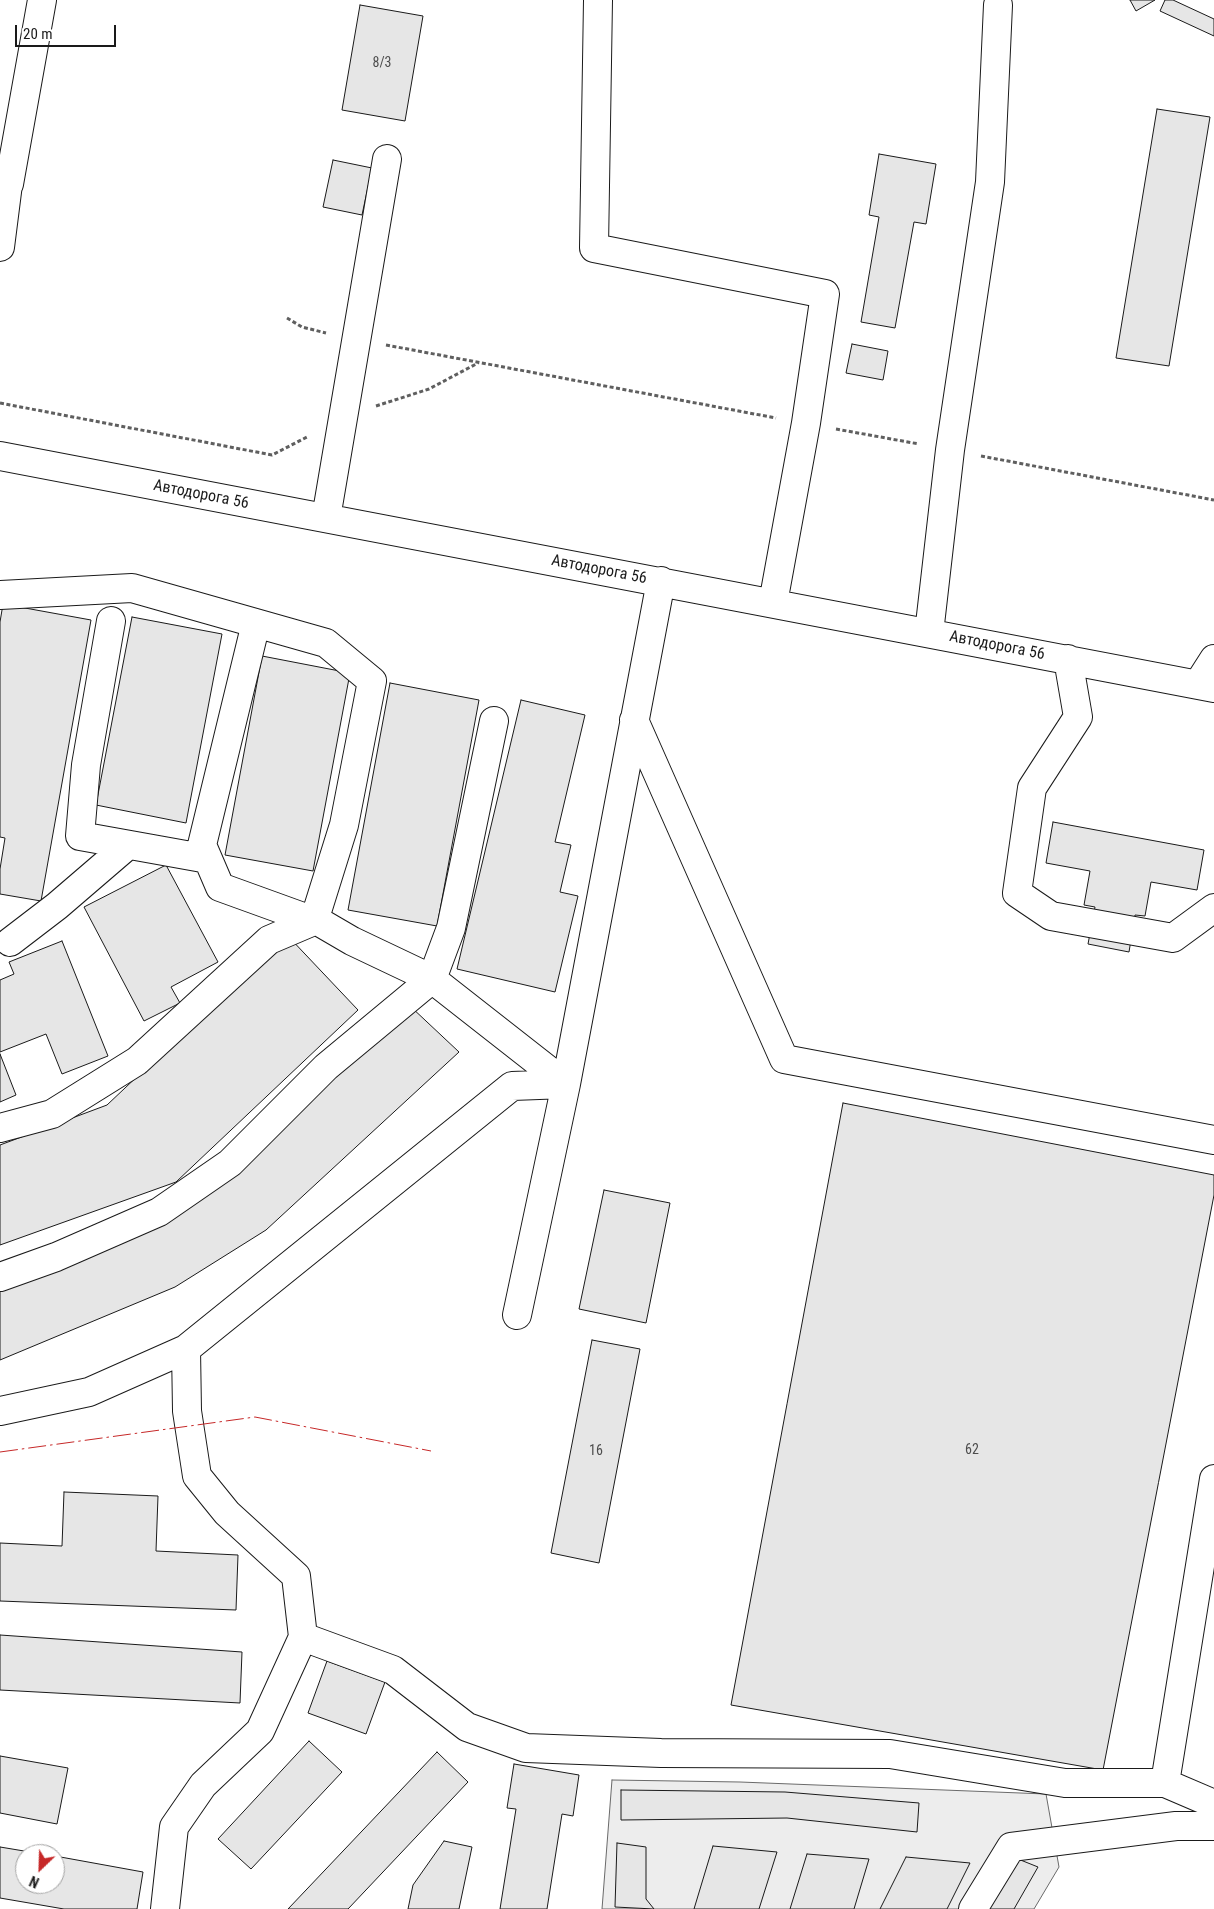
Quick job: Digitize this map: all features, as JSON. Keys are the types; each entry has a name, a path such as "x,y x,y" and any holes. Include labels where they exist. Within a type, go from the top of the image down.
{"street":[{"path":"0,247 4,183 42,0"},
{"path":"598,0 594,248 825,294 806,423 773,603"},
{"path":"929,633 950,450 990,182 998,5"},
{"path":"326,518 386,158"},
{"name":"Автодорога 56","path":"0,456 1206,686"},
{"path":"517,1316 566,1084 661,581"},
{"path":"0,595 132,588 326,643 372,681 344,825 314,921 269,940 137,1061 52,1114 0,1128"},
{"path":"111,621 86,765 80,836 208,859"},
{"path":"256,624 202,845 220,887 314,921 432,979 566,1084"},
{"path":"1068,659 1078,717 1032,788 1017,893 1051,916 1173,938 1214,908"},
{"path":"1206,686 1214,659"},
{"path":"634,720 784,1059 1214,1140"},
{"path":"0,1278 56,1257 159,1212 230,1163 326,1067 432,979 451,928 494,721"},
{"path":"10,942 57,906 128,845"},
{"path":"0,1411 89,1392 186,1349 512,1086 566,1084"},
{"path":"165,1909 174,1827 203,1785 260,1731 303,1637 296,1576 227,1513 197,1476 187,1411 186,1349"},
{"path":"1165,1783 1214,1479"},
{"path":"303,1637 393,1670 467,1727 526,1748 660,1753 890,1754 1065,1782 1165,1783 1214,1804"},
{"path":"973,1909 1011,1846 1176,1826 1214,1826"}],"path":[{"path":"287,318 302,327 356,339 1214,500"},
{"path":"0,403 272,456 362,409 429,389 479,362"}],"shaded area":[{"path":"612,1780 740,1782 1046,1794 1059,1867 1034,1909 602,1909"}],"building":[{"path":"1130,0 1155,0 1136,11"},
{"path":"1165,0 1173,0 1214,19 1214,36 1160,11"},
{"path":"360,5 423,16 405,121 342,110"},
{"path":"1157,109 1210,117 1169,366 1116,358"},
{"path":"879,154 936,164 926,224 914,222 895,328 861,322 879,217 869,215"},
{"path":"333,160 372,168 362,215 323,207"},
{"path":"852,344 888,351 883,380 846,373"},
{"path":"3,604 91,620 41,901 0,894 0,869 5,838 0,837 0,622"},
{"path":"132,617 222,634 186,823 96,805"},
{"path":"262,656 350,673 313,871 225,855"},
{"path":"390,683 479,700 437,926 348,910"},
{"path":"521,700 585,715 555,842 571,845 560,892 578,896 555,992 457,969"},
{"path":"1053,822 1204,850 1197,890 1151,882 1145,916 1135,915 1129,952 1088,944 1095,907 1084,905 1090,871 1046,863"},
{"path":"166,865 218,962 171,987 180,1003 144,1021 84,907"},
{"path":"287,935 358,1010 176,1182 0,1245 0,1145 107,1105"},
{"path":"62,941 108,1056 62,1074 46,1034 0,1052 0,980 14,974 9,962"},
{"path":"410,1006 459,1052 266,1230 175,1287 0,1360 0,1288 152,1224"},
{"path":"0,1054 16,1095 0,1102"},
{"path":"843,1103 1214,1175 1214,1195 1103,1770 731,1705"},
{"path":"604,1190 670,1203 646,1323 579,1309"},
{"path":"592,1340 640,1349 599,1563 551,1553"},
{"path":"64,1492 158,1496 156,1551 238,1555 236,1610 0,1601 0,1543 62,1546"},
{"path":"0,1635 242,1652 240,1703 0,1690"},
{"path":"327,1661 385,1682 366,1734 308,1713"},
{"path":"309,1741 342,1772 251,1869 218,1839"},
{"path":"437,1752 468,1782 348,1909 288,1909"},
{"path":"0,1756 68,1768 57,1824 0,1813"},
{"path":"514,1764 579,1775 573,1816 562,1814 547,1909 500,1909 516,1809 507,1808"},
{"path":"621,1790 785,1792 919,1803 917,1832 787,1818 621,1820"},
{"path":"444,1841 472,1847 459,1909 408,1909 413,1885"},
{"path":"617,1843 646,1847 646,1899 654,1909 615,1907"},
{"path":"713,1846 777,1852 759,1909 694,1909"},
{"path":"0,1847 15,1850 15,1894 65,1894 65,1858 143,1872 137,1909 64,1909 0,1898"},
{"path":"807,1854 869,1859 854,1909 790,1909"},
{"path":"906,1857 970,1863 947,1909 880,1909"},
{"path":"1013,1857 1038,1867 1014,1909 983,1909"}],"power":[{"path":"0,1452 255,1417 431,1451"}]}
